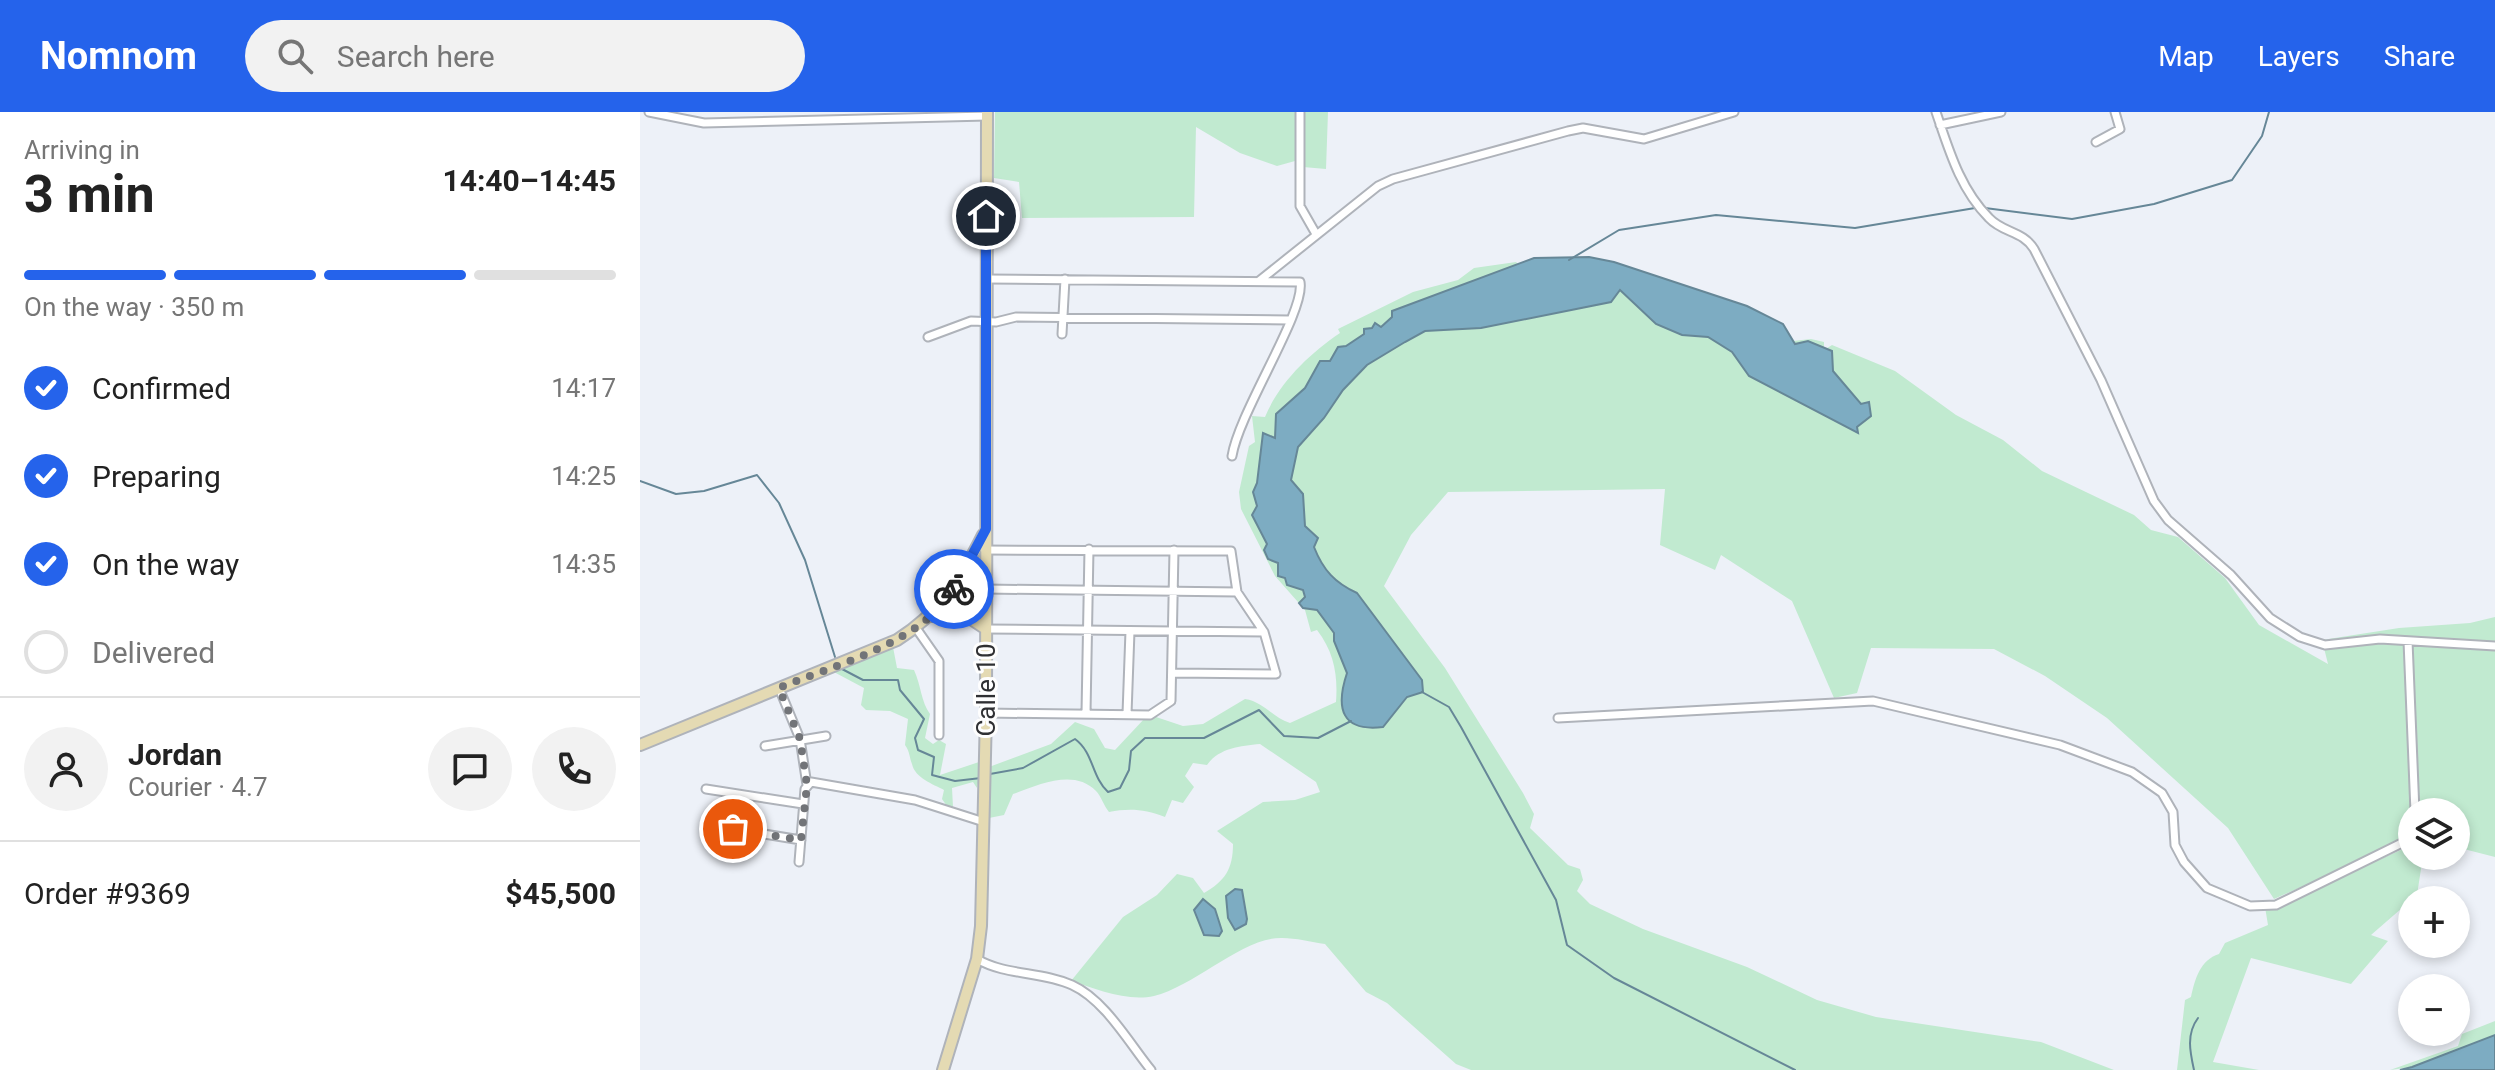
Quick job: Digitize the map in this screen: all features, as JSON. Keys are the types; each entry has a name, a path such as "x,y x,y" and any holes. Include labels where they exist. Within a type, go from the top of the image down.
{"main road":[{"name":"Calle 10","path":"943,1070 977,959 984,822 987,114"},
{"path":"640,745 897,640 931,616 950,595 986,529"},
{"path":"931,616 959,611 986,629"}],"street":[{"path":"649,112 704,123 987,114"},
{"path":"1300,112 1300,206 1316,234"},
{"path":"1259,281 1378,186 1408,175 1583,128 1644,139 1734,112"},
{"path":"1936,112 1957,172 1988,217 2021,234 2034,249 2101,380 2148,491 2168,520 2231,575 2270,618 2300,637 2325,645 2380,639 2495,646"},
{"path":"1940,125 2001,112"},
{"path":"2096,142 2120,129 2115,112"},
{"path":"987,279 1300,282 1301,288 1290,320 1246,414 1232,456"},
{"path":"1062,334 1065,279"},
{"path":"928,337 959,324 987,321 1063,318 1290,320"},
{"path":"1086,713 1089,549"},
{"path":"985,550 1231,551 1237,592 1264,632 1276,674 1173,673"},
{"path":"986,713 1150,715 1163,710 1171,701 1173,673 1174,550"},
{"path":"985,589 1237,592"},
{"path":"916,628 939,661 939,735"},
{"path":"986,629 1264,632"},
{"path":"1127,714 1130,631"},
{"path":"2408,641 2414,798"},
{"path":"779,688 800,739 807,785 799,862"},
{"path":"1558,718 1873,701 2060,745 2132,772 2162,793 2173,812 2175,845 2184,862 2207,888 2250,906 2276,905 2398,845"},
{"path":"765,746 826,736"},
{"path":"807,785 819,781 901,798 984,822"},
{"path":"706,789 803,804"},
{"path":"733,829 801,840"},
{"path":"977,959 999,969 1071,984 1086,994 1151,1070"}],"green space":[{"path":"995,112 1328,112 1326,169 1303,167 1295,161 1277,166 1240,153 1196,127 1194,217 1022,218 1019,182 994,178"},
{"path":"1516,262 1526,272 1600,276 1784,332 1793,341 1811,339 1824,342 1824,350 1832,345 1895,371 1956,415 2003,440 2042,471 2134,515 2151,530 2178,537 2225,578 2259,625 2328,664 2322,640 2399,628 2470,623 2495,617 2495,857 2470,851 2470,798 2398,798 2398,844 2274,899 2228,828 2107,718 2045,676 1994,649 1871,648 1857,693 1834,698 1792,601 1721,555 1715,570 1660,545 1665,489 1448,492 1411,535 1384,586 1445,668 1523,793 1534,814 1530,828 1568,865 1580,869 1583,880 1577,891 1590,904 1643,929 1747,967 1817,1000 1876,1017 2041,1042 2114,1070 1471,1070 1456,1064 1387,1003 1366,992 1325,944 1287,938 1251,945 1186,983 1154,996 1122,996 1071,981 1123,917 1157,895 1177,874 1193,878 1204,893 1222,879 1231,861 1233,844 1217,831 1263,802 1295,800 1320,792 1316,782 1260,744 1224,751 1207,765 1193,763 1185,776 1194,787 1183,803 1172,800 1165,817 1137,810 1109,812 1098,793 1087,784 1067,779 1013,794 1004,815 989,818 989,767 1051,744 1075,722 1094,729 1105,748 1115,750 1145,718 1153,716 1183,726 1203,724 1245,699 1258,703 1290,723 1336,702 1331,655 1317,630 1311,632 1305,610 1275,576 1241,509 1239,492 1249,446 1255,442 1252,416 1265,417 1287,381 1317,350 1340,333 1338,329 1413,292 1458,280 1474,268"},
{"path":"893,647 897,668 914,670 930,714 925,738 933,744 939,740 946,744 940,775 982,761 977,788 973,782 952,788 953,807 949,809 942,799 944,790 925,780 914,769 905,745 908,719 890,711 866,710 861,705 864,688 832,671"},
{"path":"2398,851 2398,870 2421,870 2418,886 2398,886 2398,912 2371,935 2388,941 2351,984 2251,958 2213,1062 2259,1070 2177,1070 2185,1000 2191,997 2203,965 2219,954 2225,943 2268,925 2265,907 2276,906"},
{"path":"2495,1021 2495,1035 2470,1045 2470,1031"},
{"path":"2458,1046 2466,1046 2412,1067 2390,1070"}],"water":[{"path":"1589,257 1614,262 1747,306 1783,324 1795,344 1808,341 1832,351 1833,371 1861,404 1869,402 1871,416 1857,427 1858,433 1749,376 1732,352 1708,337 1682,335 1656,324 1620,290 1611,302 1481,328 1425,331 1405,342 1367,365 1343,390 1324,418 1298,447 1291,480 1303,494 1305,526 1318,538 1314,547 1321,562 1336,580 1357,593 1422,680 1423,692 1407,697 1383,727 1369,728 1350,722 1342,707 1347,673 1334,641 1334,633 1317,610 1303,608 1299,603 1305,597 1303,590 1287,585 1285,578 1278,576 1278,563 1268,559 1264,550 1267,544 1252,515 1257,506 1253,492 1257,483 1263,433 1275,438 1276,414 1305,388 1320,361 1330,361 1338,347 1346,346 1364,334 1364,329 1372,328 1375,323 1381,327 1392,317 1392,311 1534,258"},
{"path":"1235,889 1242,890 1247,919 1246,924 1235,930 1228,918 1226,896"},
{"path":"1203,899 1215,909 1222,931 1219,936 1204,935 1194,910"},
{"path":"2495,1035 2495,1070 2400,1070 2470,1046"}],"waterway":[{"path":"1985,208 2072,219 2154,204 2232,180 2262,136 2269,112"},
{"path":"1569,260 1619,230 1716,215 1855,228 1975,208"},
{"path":"640,481 676,494 704,491 757,475 779,503 805,560 835,657"},
{"path":"842,669 863,680 898,680 900,690 924,719 915,738 918,750 934,757 932,775 955,781 981,778"},
{"path":"1422,692 1449,707 1461,727 1556,900 1567,945 1614,978 1795,1070"},
{"path":"990,774 1023,768 1075,739 1086,751 1098,779 1108,792 1120,788 1129,770 1131,751 1145,738 1204,738 1259,710 1284,736 1318,738 1351,721"},
{"path":"2194,1070 2190,1037 2198,1018"}],"way so far":[{"path":"733,829 801,840 807,785 800,739 779,688 897,640 931,616 954,589"}],"route":[{"path":"954,589 986,529 986,216"}]}
